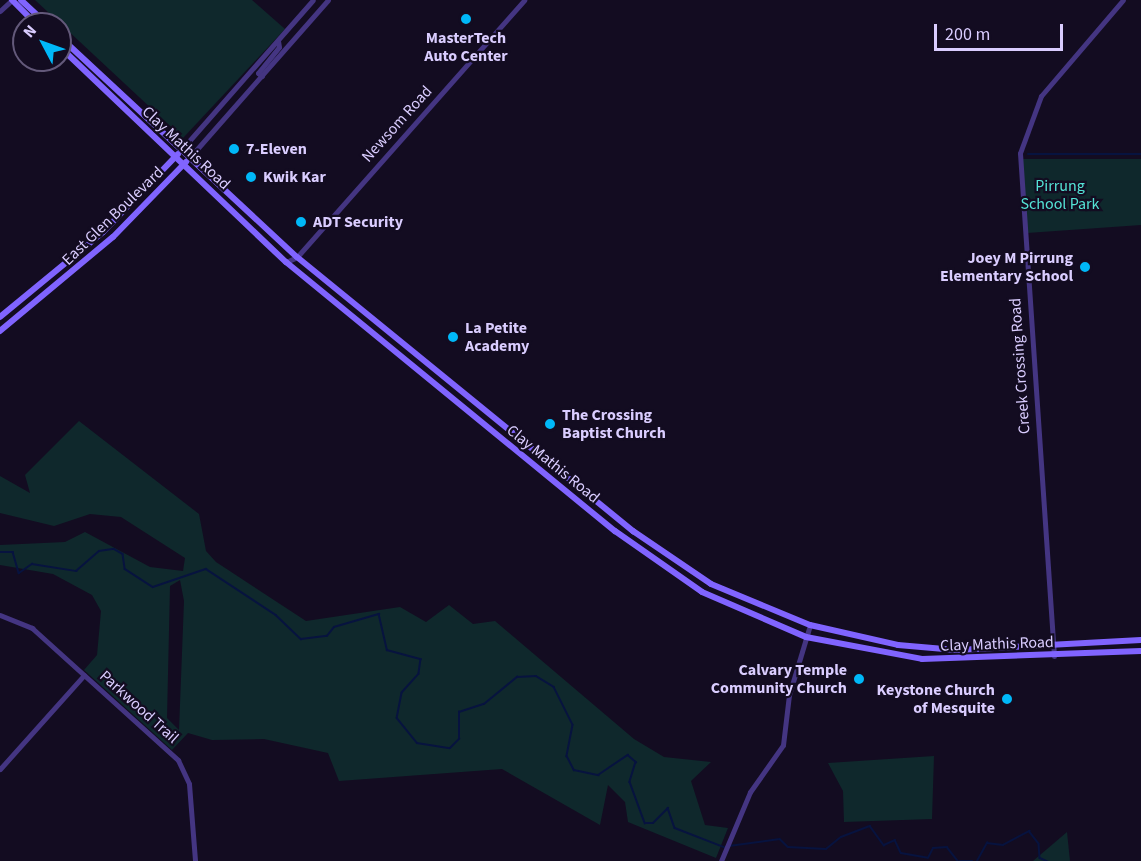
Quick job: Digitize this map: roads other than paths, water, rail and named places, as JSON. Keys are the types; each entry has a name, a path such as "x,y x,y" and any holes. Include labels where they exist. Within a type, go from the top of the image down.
{"main road":[{"path":"12,0 24,12"},
{"path":"21,0 32,10"},
{"path":"28,0 32,10"},
{"name":"Clay Mathis Road","path":"72,48 297,257 684,568 735,597 810,625 915,647 1053,645 1141,639"},
{"name":"Clay Mathis Road","path":"72,58 286,262 428,379 678,577 806,637 922,659 1054,656 1141,651"},
{"name":"East Glen Boulevard","path":"0,317 97,237 182,149"},
{"name":"East Glen Boulevard","path":"0,331 114,237 190,157"},
{"path":"428,379 435,370"}],"street":[{"path":"0,11 12,0"},
{"name":"East Glen Boulevard","path":"182,149 314,0"},
{"name":"East Glen Boulevard","path":"190,157 328,0"},
{"name":"Newsom Road","path":"286,262 297,257 524,0"},
{"name":"Creek Crossing Road","path":"1054,656 1020,153 1041,96 1123,0"},
{"path":"262,76 258,73 279,47 278,41"},
{"name":"Parkwood Trail","path":"0,615 32,628 180,764 191,794 195,861"},
{"path":"722,858 729,836 750,792 783,746 789,695 810,625"},
{"path":"0,769 84,675"}],"waterway":[{"path":"1028,154 1141,154"},
{"path":"0,552 13,552 19,573 32,564 76,571 99,551 114,549 123,554 125,569 153,587 206,569 276,615 301,639 327,636 334,627 379,614 387,650 421,659 419,674 402,693 397,718 417,743 450,748 459,739 459,712 484,704 517,677 536,676 554,687 573,725 567,756 574,770 598,775 628,755 636,762 630,782 645,823 653,823 668,808 675,828 724,847"},
{"path":"729,846 780,839 788,847 826,849 841,837 870,826 884,845 895,840 901,853 928,858 933,848 947,847 958,861"},
{"path":"977,861 987,843 1003,845 1029,831 1039,844 1040,858 1047,861"},
{"path":"960,861 972,861"}],"place":[{"name":"MasterTech Auto Center","path":"466,19"},
{"name":"7-Eleven","path":"234,149"},
{"name":"Kwik Kar","path":"251,177"},
{"name":"ADT Security","path":"301,222"},
{"name":"Joey M Pirrung Elementary School","path":"1085,267"},
{"name":"La Petite Academy","path":"453,337"},
{"name":"The Crossing Baptist Church","path":"550,424"},
{"name":"Calvary Temple Community Church","path":"859,679"},
{"name":"Keystone Church of Mesquite","path":"1007,699"}],"park label":[{"name":"Pirrung School Park","path":"1060,195"}]}
